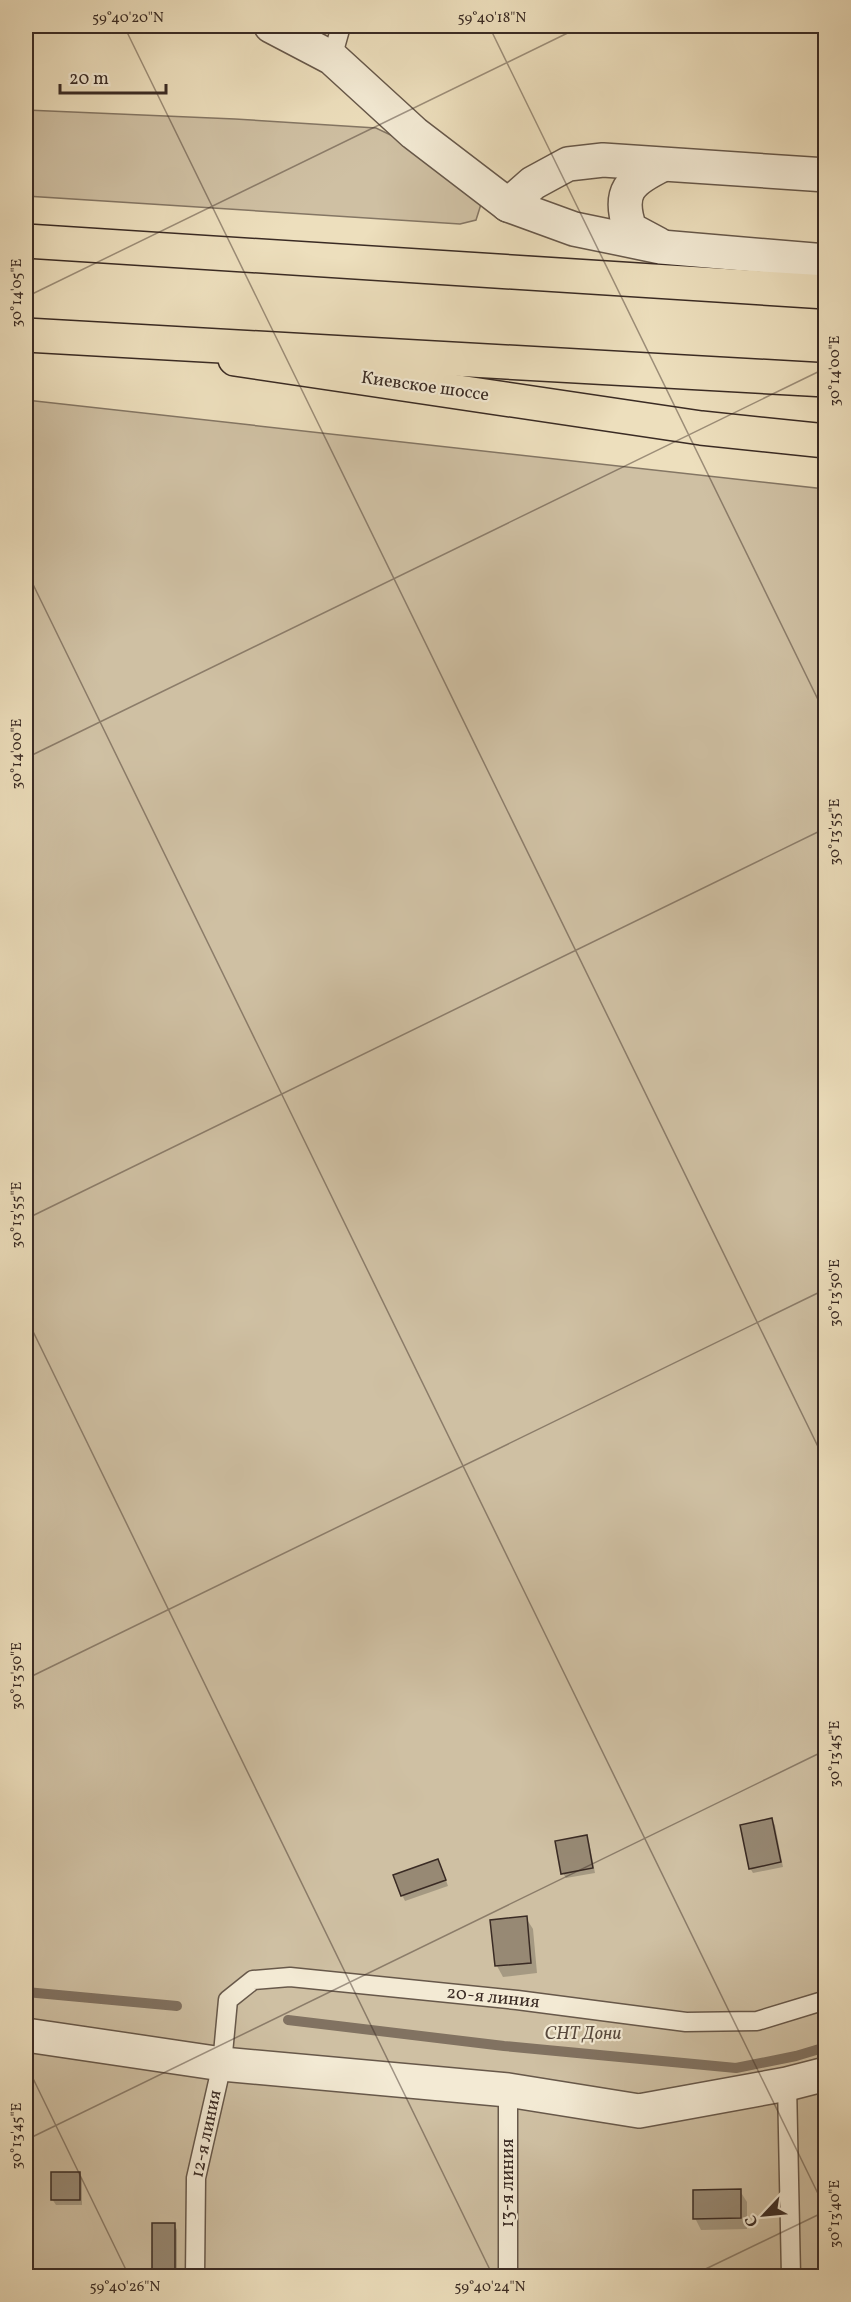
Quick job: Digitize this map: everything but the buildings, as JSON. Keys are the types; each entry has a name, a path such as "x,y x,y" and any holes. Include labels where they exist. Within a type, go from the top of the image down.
{"main road":[{"path":"26,241 825,292"},
{"name":"Киевское шоссе","path":"26,335 103,340 689,426 825,441"},
{"path":"103,340 825,380"}],"street":[{"path":"271,26 332,58 414,133 508,205 574,228 661,247 825,261"},
{"path":"508,205 532,183 568,164 603,160 825,175"},
{"path":"661,247 630,229 624,211 626,193 638,177 662,165"},
{"path":"26,2035 222,2064 508,2090 639,2111 787,2084 825,2074"}],"lane":[{"path":"332,58 341,26"},
{"name":"20-я линия","path":"222,2064 228,2000 253,1980 302,1978 517,2000 686,2022 757,2021 825,2000"},
{"name":"12-я линия","path":"195,2277 196,2178 222,2064"},
{"path":"787,2084 791,2277"},
{"name":"13-я линия","path":"508,2090 508,2277"}],"green space":[{"path":"26,110 376,128 420,149 482,201 476,220 460,224 26,196"},
{"name":"СНТ Дони","path":"26,400 825,489 825,2276 26,2276"}],"waterway":[{"path":"26,1992 177,2006"},
{"path":"288,2020 504,2046 736,2068 796,2056 826,2047"}]}
